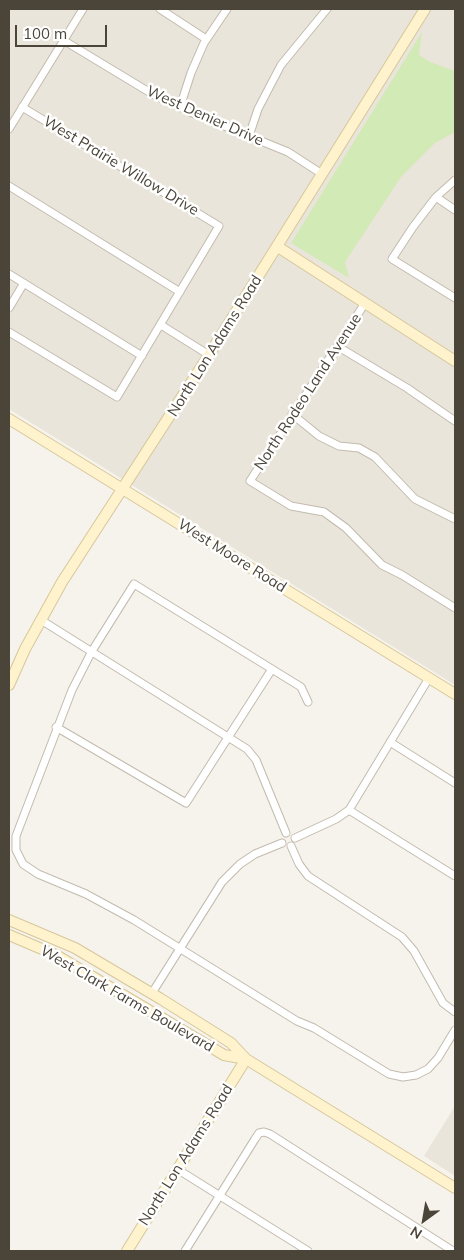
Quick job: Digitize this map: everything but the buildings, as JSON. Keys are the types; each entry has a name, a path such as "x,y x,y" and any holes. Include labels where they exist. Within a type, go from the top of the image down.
{"street":[{"path":"9,129 83,9"},
{"path":"160,9 206,39"},
{"path":"180,107 191,73 206,39 227,9"},
{"path":"249,136 258,109 281,64 327,9"},
{"name":"North Lon Adams Road","path":"9,685 62,582 124,490 278,247 425,9"},
{"name":"West Denier Drive","path":"63,40 154,95 288,152 322,174"},
{"name":"West Prairie Willow Drive","path":"22,107 219,226 180,292"},
{"path":"455,180 436,197 392,259 455,298"},
{"path":"9,186 180,292 117,397 9,332"},
{"path":"436,197 455,210"},
{"path":"278,247 455,361"},
{"path":"9,274 142,356"},
{"path":"9,308 24,284"},
{"name":"North Rodeo Land Avenue","path":"365,303 250,481 290,506 324,512 346,528 382,565 455,608"},
{"path":"161,325 209,355"},
{"path":"337,346 407,388 455,421"},
{"path":"292,414 319,436 339,446 359,448 375,457 415,499 455,519"},
{"name":"West Moore Road","path":"9,418 455,694"},
{"path":"308,702 302,687 134,584 92,652 56,727 16,836 16,850 23,864 38,874 86,894 180,947 297,1021 314,1028 389,1074 404,1077 416,1075 428,1069 438,1058 455,1030"},
{"path":"41,620 247,749 256,760 286,833"},
{"path":"56,727 186,803 272,669"},
{"path":"291,846 295,838 336,819 349,810 429,678"},
{"path":"390,742 455,783"},
{"path":"349,810 455,876"},
{"path":"286,833 291,833 295,838"},
{"path":"282,843 282,838 286,833"},
{"path":"152,993 218,889 240,864 270,847 282,843"},
{"path":"282,843 285,846 291,846"},
{"path":"291,846 299,864 308,876 402,938 414,951 443,1003 455,1012"},
{"name":"West Clark Farms Boulevard","path":"9,920 75,948 152,993 231,1043 246,1059 455,1188"},
{"name":"West Clark Farms Boulevard","path":"9,935 56,955 224,1055 246,1059"},
{"name":"North Lon Adams Road","path":"126,1251 246,1059"},
{"path":"184,1251 259,1133 270,1134 453,1251"},
{"path":"177,1169 308,1251"}],"shaded area":[{"path":"9,9 455,9 455,685 9,409"},
{"path":"455,1106 455,1176 424,1156"}],"green space":[{"path":"422,32 419,55 430,62 455,71 455,132 435,143 401,177 345,262 349,278 291,243"}]}
